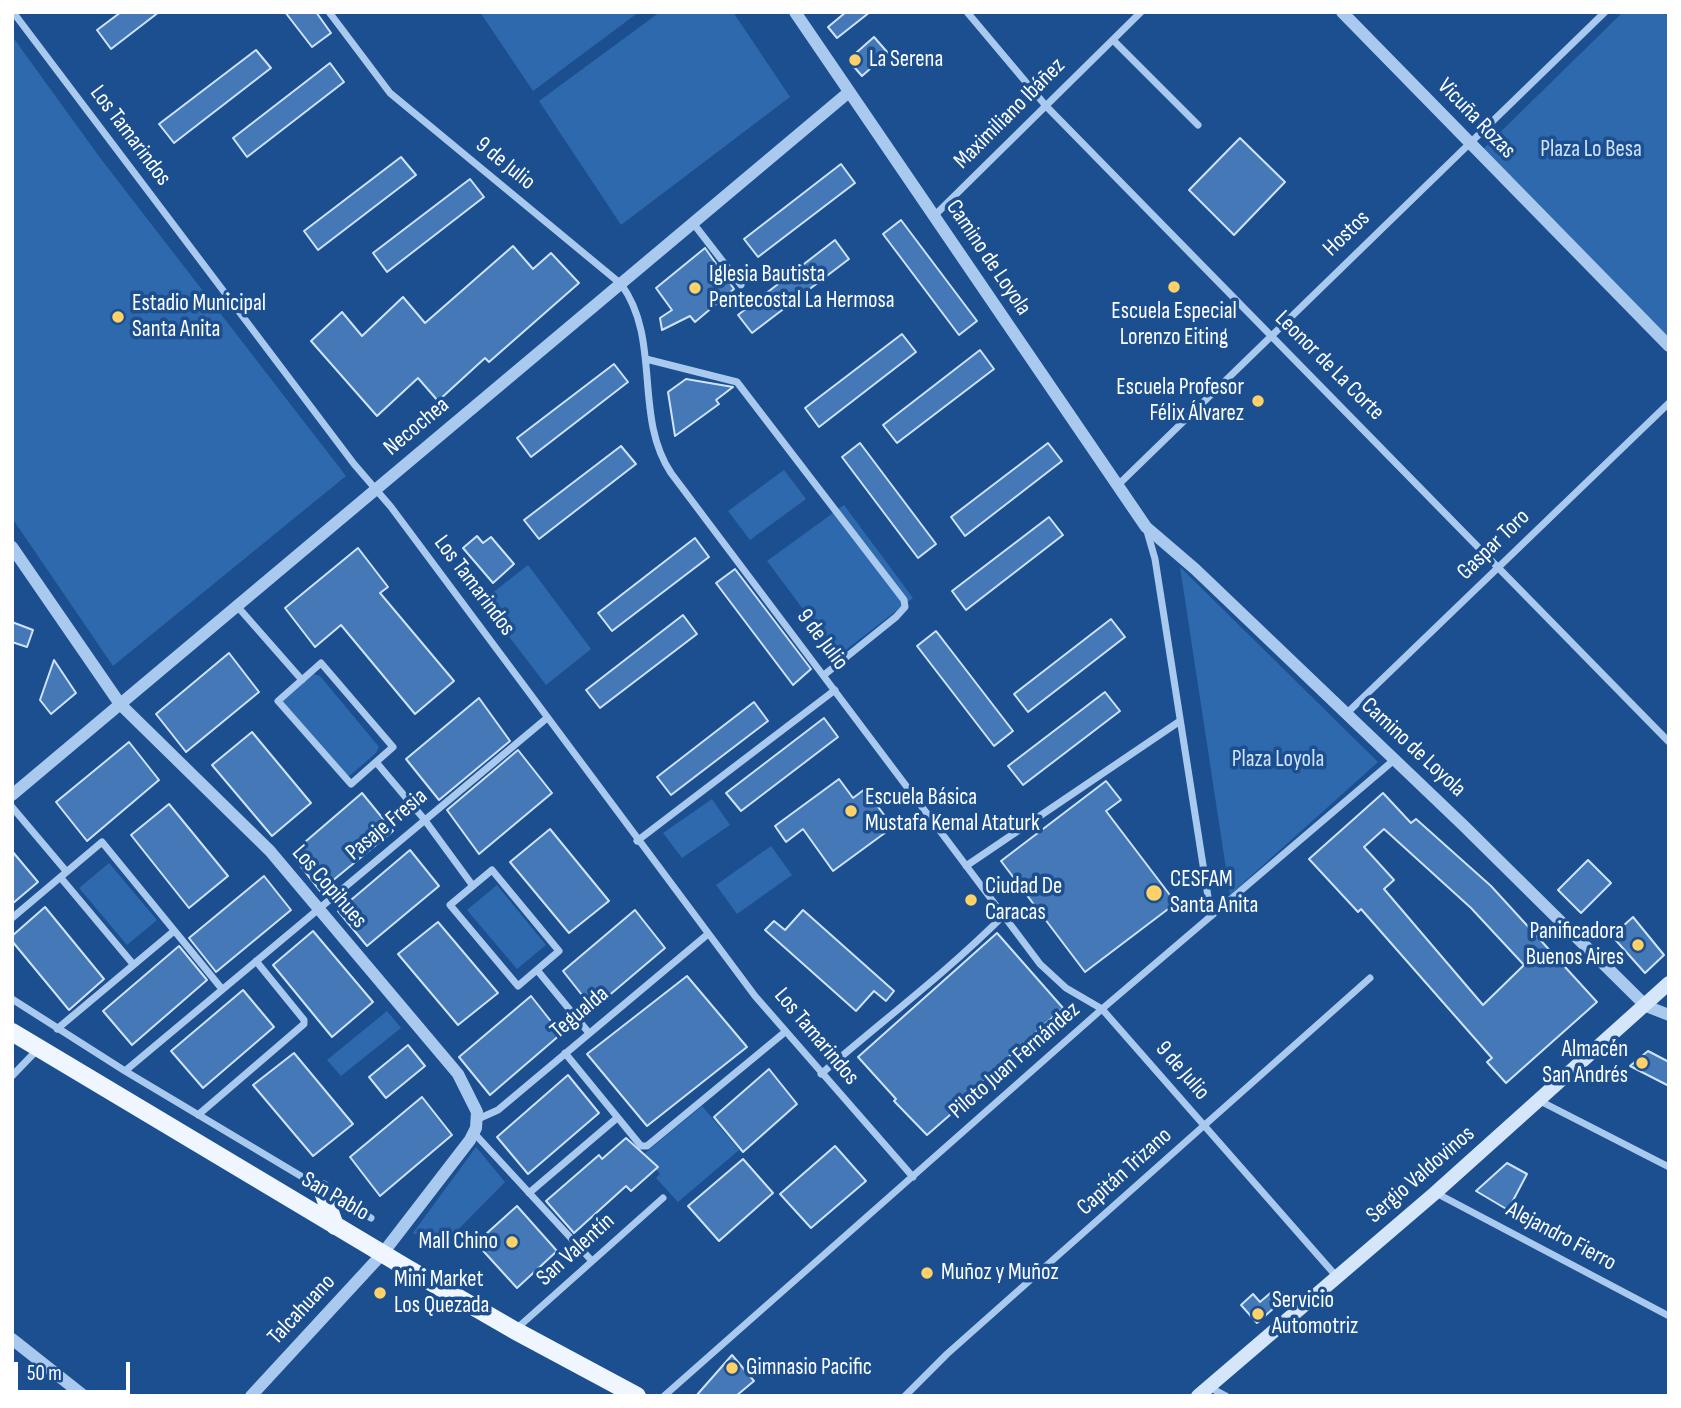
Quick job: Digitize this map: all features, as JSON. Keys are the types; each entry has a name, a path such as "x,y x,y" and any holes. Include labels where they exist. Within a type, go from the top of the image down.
{"main road":[{"name":"Sergio Valdovinos","path":"1204,1391 1540,1101 1669,983"},
{"name":"San Pablo","path":"12,1032 335,1226 514,1330 637,1396"},
{"path":"322,1189 335,1226"}],"street":[{"name":"Los Tamarindos","path":"13,12 708,934 785,1032 913,1177"},
{"name":"9 de Julio","path":"330,12 390,93 621,284 640,317 655,434 667,466 1003,916 1058,982 1102,1009 1337,1277"},
{"name":"Camino de Loyola","path":"795,12 1146,527 1195,569 1646,1006"},
{"name":"Leonor de La Corte","path":"967,12 1046,106 1669,742"},
{"name":"Maximiliano Ibáñez","path":"934,216 1141,12"},
{"name":"Vicuña Rozas","path":"1342,12 1669,346"},
{"name":"Hostos","path":"1118,485 1605,12"},
{"path":"1113,40 1198,125"},
{"name":"Necochea","path":"12,794 849,92"},
{"path":"693,223 741,285"},
{"path":"646,359 737,382 904,600 905,607 896,617 824,675"},
{"name":"Gaspar Toro","path":"1346,714 1669,404"},
{"name":"Camino de Loyola","path":"1146,527 1155,559 1211,916"},
{"name":"Los Copihues","path":"12,547 120,704 270,851 320,907 464,1082 475,1104 478,1119"},
{"path":"237,606 302,680"},
{"path":"321,663 393,747 376,762 351,784 278,701 321,663"},
{"path":"637,841 835,690"},
{"name":"Pasaje Fresia","path":"125,1071 547,718"},
{"path":"967,866 1180,721"},
{"name":"Piloto Juan Fernández","path":"664,1396 1102,1009 1394,760"},
{"path":"376,762 424,819 472,886"},
{"path":"12,807 133,964"},
{"path":"12,918 102,842 222,989"},
{"path":"492,870 559,951 518,986 450,905 472,886 492,870"},
{"path":"821,1074 908,999 957,962 1003,916"},
{"path":"57,1029 174,931"},
{"name":"Tegualda","path":"478,1119 498,1110 708,934"},
{"path":"198,1115 304,1024 304,1020 256,961"},
{"path":"537,970 589,1033"},
{"name":"Capitán Trizano","path":"905,1396 947,1354 1370,978"},
{"name":"San Pablo","path":"12,999 125,1071 371,1218"},
{"path":"1646,1006 1669,1015"},
{"path":"565,1053 641,1146 647,1146 785,1032"},
{"path":"12,1076 38,1049"},
{"path":"1540,1101 1669,1167"},
{"path":"529,1193 617,1118"},
{"path":"383,1253 474,1133 478,1119"},
{"path":"474,1133 592,1261"},
{"name":"Alejandro Fierro","path":"1435,1193 1669,1316"},
{"name":"San Valentín","path":"514,1330 663,1198"},
{"name":"Talcahuano","path":"251,1396 383,1253"},
{"path":"12,1339 84,1396"},
{"path":"1204,1391 1226,1396"}],"green space":[{"path":"480,12 639,12 533,91"},
{"path":"660,12 733,12 790,97 621,225 539,101"},
{"name":"Plaza Lo Besa","path":"1623,12 1669,12 1669,338 1482,150"},
{"name":"Estadio Municipal Santa Anita","path":"12,36 101,159 346,476 113,666 12,518"},
{"path":"784,470 806,499 750,540 728,511"},
{"path":"844,505 913,598 838,656 767,561"},
{"path":"528,565 591,649 546,685 482,601"},
{"name":"Plaza Loyola","path":"1180,567 1378,762 1230,895"},
{"path":"313,674 320,676 379,747 376,753 347,778 341,777 281,707 281,700"},
{"path":"712,799 730,825 682,858 663,833"},
{"path":"771,846 792,875 737,914 716,885"},
{"path":"109,863 157,920 127,945 79,888"},
{"path":"497,885 546,945 517,969 467,910"},
{"path":"387,1011 401,1028 341,1076 327,1060"},
{"path":"702,1106 739,1150 678,1202 656,1178 660,1174 644,1154"},
{"path":"476,1147 505,1182 439,1249 413,1233"}],"building":[{"path":"121,12 159,12 111,49 97,30"},
{"path":"285,12 316,12 331,33 312,47"},
{"path":"846,12 870,12 837,38 828,27"},
{"path":"874,37 888,53 862,76 848,60"},
{"path":"256,50 271,68 174,143 159,124"},
{"path":"330,63 344,82 247,157 233,138"},
{"path":"1240,138 1285,182 1234,235 1189,190"},
{"path":"401,157 416,175 318,250 304,231"},
{"path":"841,164 855,183 758,257 744,239"},
{"path":"470,179 484,197 387,272 373,253"},
{"path":"901,220 977,321 959,335 883,234"},
{"path":"835,240 849,259 752,333 738,315"},
{"path":"513,246 533,269 551,253 579,283 489,362 485,358 438,401 418,378 377,416 311,341 342,312 362,336 403,297 425,323"},
{"name":"Iglesia Bautista Pentecostal La Hermosa","path":"705,248 734,289 695,322 690,316 662,330 660,318 672,310 656,288"},
{"path":"902,334 916,352 819,427 805,408"},
{"path":"980,350 994,369 897,443 883,425"},
{"path":"614,364 628,382 531,457 517,438"},
{"path":"686,379 733,387 716,400 719,404 675,436 668,392"},
{"path":"860,443 936,544 918,558 842,457"},
{"path":"1048,443 1062,461 965,536 951,517"},
{"path":"621,446 636,464 539,539 524,520"},
{"path":"1049,517 1063,535 966,610 952,591"},
{"path":"477,536 483,543 491,537 514,564 493,583 463,548"},
{"path":"695,538 709,557 612,631 598,613"},
{"path":"358,548 388,587 380,593 454,681 415,714 341,625 315,647 285,608"},
{"path":"735,569 811,669 793,685 716,583"},
{"path":"683,615 697,634 600,708 586,690"},
{"path":"1111,619 1125,637 1028,712 1014,694"},
{"path":"12,622 33,630 27,647 12,642"},
{"path":"936,631 1013,731 994,746 917,646"},
{"path":"229,653 259,692 186,752 156,714"},
{"path":"54,660 76,693 51,714 40,700"},
{"path":"1105,692 1120,711 1023,785 1008,766"},
{"path":"479,698 510,741 439,800 406,759"},
{"path":"754,702 768,721 671,795 657,777"},
{"path":"824,718 838,737 741,811 726,793"},
{"path":"252,732 311,803 272,836 212,765"},
{"path":"129,742 159,780 87,841 56,802"},
{"path":"518,750 552,793 479,854 447,810"},
{"path":"839,779 853,798 865,789 893,827 833,871 803,829 786,842 775,826"},
{"path":"1106,781 1121,800 1106,811 1176,903 1085,972 1001,861"},
{"path":"362,793 393,831 320,891 291,854"},
{"path":"1383,793 1411,823 1416,819 1491,886 1597,1002 1506,1083 1487,1062 1492,1058 1361,909 1358,912 1309,859","holes":["1384,829 1471,908 1524,965 1483,1005 1384,889 1394,880 1364,847"]},
{"path":"169,804 228,876 189,908 131,835"},
{"path":"550,829 609,901 569,933 510,862"},
{"path":"410,850 439,886 367,946 338,911"},
{"path":"12,851 38,882 12,904"},
{"path":"1588,860 1611,883 1581,913 1558,890"},
{"path":"264,876 291,910 216,972 189,938"},
{"path":"45,907 104,979 69,1010 12,941 12,936"},
{"path":"635,910 665,948 593,1009 563,971"},
{"path":"803,910 894,991 886,1001 874,991 856,1011 765,930 774,921 785,930"},
{"name":"Panificadora Buenos Aires","path":"1633,917 1664,955 1645,973 1612,936"},
{"path":"438,922 498,993 458,1025 398,954"},
{"path":"313,931 373,1002 332,1037 273,965"},
{"path":"997,933 1063,1008 980,1084 982,1087 927,1135 894,1101 896,1099 858,1057"},
{"path":"179,946 207,980 132,1045 103,1011"},
{"path":"687,976 747,1047 647,1126 587,1054"},
{"path":"243,990 274,1027 203,1088 171,1051"},
{"path":"531,996 561,1034 490,1095 459,1057"},
{"path":"408,1045 425,1066 386,1098 369,1077"},
{"path":"1648,1051 1669,1062 1669,1086 1630,1066"},
{"path":"294,1053 353,1124 313,1156 253,1085"},
{"path":"769,1069 797,1104 743,1152 714,1117"},
{"path":"568,1075 599,1113 528,1174 497,1137"},
{"path":"422,1097 452,1135 380,1196 350,1157"},
{"path":"626,1138 658,1167 631,1191 626,1186 574,1233 546,1201 599,1155 602,1159"},
{"path":"835,1146 866,1181 811,1228 780,1194"},
{"path":"743,1159 773,1193 719,1241 688,1206"},
{"path":"1507,1163 1527,1174 1508,1210 1476,1191"},
{"path":"517,1206 557,1251 517,1288 476,1243"},
{"name":"Servicio Automotriz","path":"1275,1289 1284,1299 1257,1323 1241,1305 1253,1294 1260,1302"},
{"name":"Gimnasio Pacific","path":"732,1355 754,1381 736,1396 696,1396"}],"place":[{"name":"La Serena","path":"855,60"},
{"name":"Escuela Especial Lorenzo Eiting","path":"1174,287"},
{"name":"Iglesia Bautista Pentecostal La Hermosa","path":"695,288"},
{"name":"Estadio Municipal Santa Anita","path":"118,317"},
{"name":"Escuela Profesor Félix Álvarez","path":"1258,401"},
{"name":"Escuela Básica Mustafa Kemal Ataturk","path":"851,811"},
{"name":"CESFAM Santa Anita","path":"1154,893"},
{"name":"Ciudad De Caracas","path":"971,900"},
{"name":"Panificadora Buenos Aires","path":"1638,945"},
{"name":"Almacén San Andrés","path":"1642,1063"},
{"name":"Mall Chino","path":"512,1242"},
{"name":"Muñoz y Muñoz","path":"927,1273"},
{"name":"Mini Market Los Quezada","path":"380,1293"},
{"name":"Servicio Automotriz","path":"1258,1314"},
{"name":"Gimnasio Pacific","path":"732,1368"}]}
